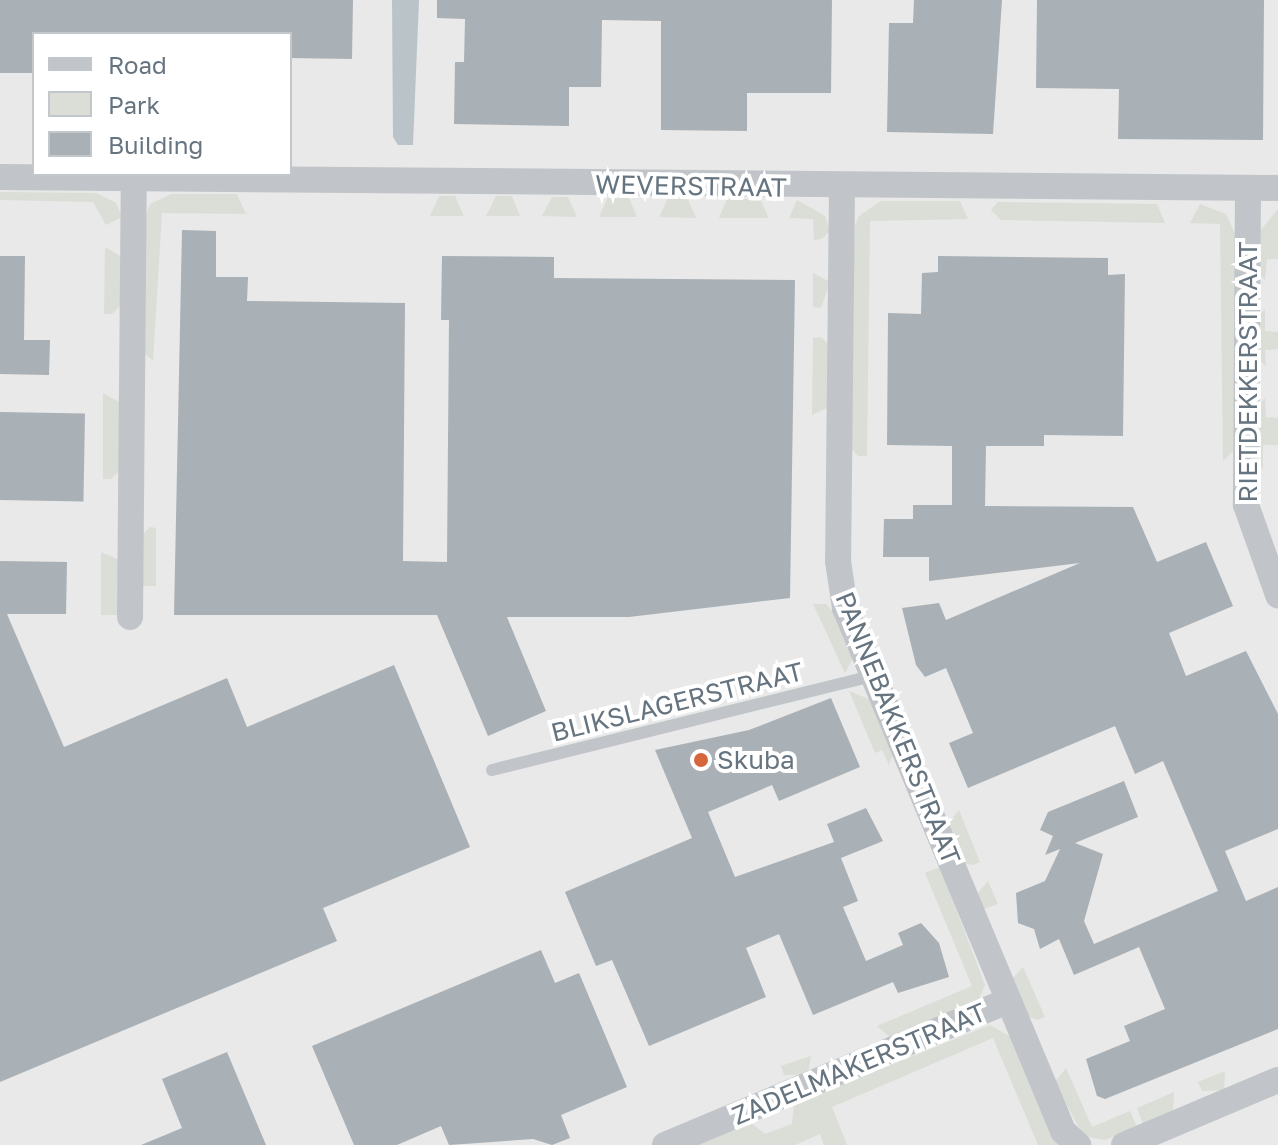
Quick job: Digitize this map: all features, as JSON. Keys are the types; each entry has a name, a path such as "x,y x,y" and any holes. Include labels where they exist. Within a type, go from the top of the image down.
{"street":[{"name":"WEVERSTRAAT","path":"0,177 1248,192 1278,188"},
{"path":"130,617 134,180"},
{"name":"PANNEBAKKERSTRAAT","path":"842,188 838,561 845,608 1063,1131 1078,1145"},
{"name":"RIETDEKKERSTRAAT","path":"1248,192 1246,505 1278,595"},
{"name":"ZADELMAKERSTRAAT","path":"665,1145 1008,1001"},
{"path":"1124,1145 1278,1080"}],"lane":[{"name":"BLIKSLAGERSTRAAT","path":"492,770 873,676"}],"shaded area":[{"path":"0,0 1278,0 1278,1145 0,1145"},
{"path":"392,0 419,0 413,145 398,145 393,137"}],"green space":[{"path":"0,192 96,193 116,203 122,217 106,225 93,202 0,200"},
{"path":"171,194 237,194 246,214 162,213 153,361 143,352 145,218 150,204"},
{"path":"439,196 455,196 464,216 430,216"},
{"path":"496,196 512,196 520,216 486,216"},
{"path":"552,197 568,197 577,217 542,216"},
{"path":"608,197 629,198 637,217 599,217"},
{"path":"668,198 688,199 696,218 659,217"},
{"path":"727,199 760,199 769,218 719,218"},
{"path":"797,200 825,216 830,231 822,239 814,240 813,219 789,218"},
{"path":"881,201 960,201 968,219 870,221 867,456 858,456 850,447 852,232 859,216"},
{"path":"998,202 1157,204 1165,223 1001,220 991,210"},
{"path":"1200,204 1226,214 1237,238 1233,451 1223,461 1220,224 1190,223"},
{"path":"1278,209 1278,259 1267,259 1265,280 1258,273 1260,231"},
{"path":"105,247 122,257 122,304 112,314 104,314"},
{"path":"813,273 830,282 821,308 813,307"},
{"path":"1265,309 1265,331 1278,332 1278,349 1265,350 1266,366 1256,357 1257,317"},
{"path":"821,337 830,346 829,407 812,415 813,338"},
{"path":"103,393 121,403 120,470 111,479 103,479"},
{"path":"1265,398 1266,417 1278,418 1278,445 1263,445 1263,469 1255,461 1256,408"},
{"path":"150,527 156,528 156,586 142,586 141,536"},
{"path":"101,552 120,560 119,615 101,615"},
{"path":"813,604 826,604 836,615 853,658 845,673"},
{"path":"849,691 871,700 893,754 889,765 882,750 875,753"},
{"path":"959,810 980,862 973,865 962,863 947,825"},
{"path":"940,867 985,985 979,999 892,1039 877,1026 972,986 925,873"},
{"path":"988,881 998,904 982,910 976,895"},
{"path":"1023,967 1045,1017 1038,1020 1026,1016 1011,980"},
{"path":"990,1025 1011,1037 1060,1145 1038,1145 993,1038 832,1107 847,1145 824,1145 820,1134 795,1145 696,1145 750,1122 765,1134 792,1124 794,1104"},
{"path":"811,1056 808,1074 784,1075 781,1066"},
{"path":"1066,1068 1092,1127 1130,1111 1137,1127 1105,1140 1084,1136 1054,1083"},
{"path":"1225,1071 1224,1090 1202,1091 1198,1082"},
{"path":"1174,1092 1173,1112 1143,1124 1137,1108"}],"building":[{"path":"0,0 353,0 352,59 292,58 292,32 32,32 32,73 0,73"},
{"path":"437,0 832,0 831,93 747,93 747,131 661,130 661,21 602,20 601,87 569,87 569,126 454,124 455,62 464,62 465,19 437,18"},
{"path":"914,0 1002,0 993,134 887,132 889,23 913,23"},
{"path":"1037,0 1264,0 1263,140 1118,139 1119,89 1036,88"},
{"path":"182,230 216,231 216,277 248,277 247,301 405,303 403,561 447,562 449,320 441,320 442,256 554,257 554,278 795,280 790,598 629,617 507,617 546,711 488,736 437,615 174,615"},
{"path":"0,256 25,256 24,340 50,340 49,375 0,374"},
{"path":"938,256 1108,258 1108,275 1125,274 1123,436 1044,435 1044,446 986,446 985,506 1133,507 1157,562 1206,542 1233,606 1169,633 1186,676 1246,651 1278,714 1278,829 1225,851 1246,901 1278,887 1278,1029 1105,1099 1097,1096 1086,1059 1130,1041 1124,1026 1165,1009 1139,947 1074,975 1059,939 1040,949 1034,929 1018,923 1016,893 1045,881 1060,849 1045,855 1053,836 1040,830 1048,812 1124,781 1138,817 1075,843 1103,854 1084,921 1094,944 1218,891 1163,761 1135,774 1115,726 968,788 949,743 973,733 946,668 925,677 916,665 902,608 939,603 946,620 1080,563 929,581 929,557 883,557 884,519 913,519 913,505 952,505 952,446 887,445 888,313 921,314 922,273 938,272"},
{"path":"0,412 85,413 83,501 0,500"},
{"path":"0,561 67,562 66,614 7,614 64,747 227,678 247,727 394,665 470,847 323,908 337,941 0,1082"},
{"path":"831,698 860,767 779,801 772,785 708,812 735,877 834,842 827,824 866,808 883,841 841,858 858,901 843,907 866,961 903,945 898,933 921,923 939,943 949,977 898,993 893,982 813,1015 779,934 746,948 766,997 649,1046 612,960 596,966 565,892 692,838 655,750 749,730"},
{"path":"541,950 555,983 579,973 627,1087 561,1115 570,1138 552,1145 533,1139 449,1145 441,1126 397,1145 354,1145 312,1046"},
{"path":"227,1052 266,1145 141,1145 182,1128 162,1079"}],"place":[{"name":"Skuba","path":"701,760"}]}
